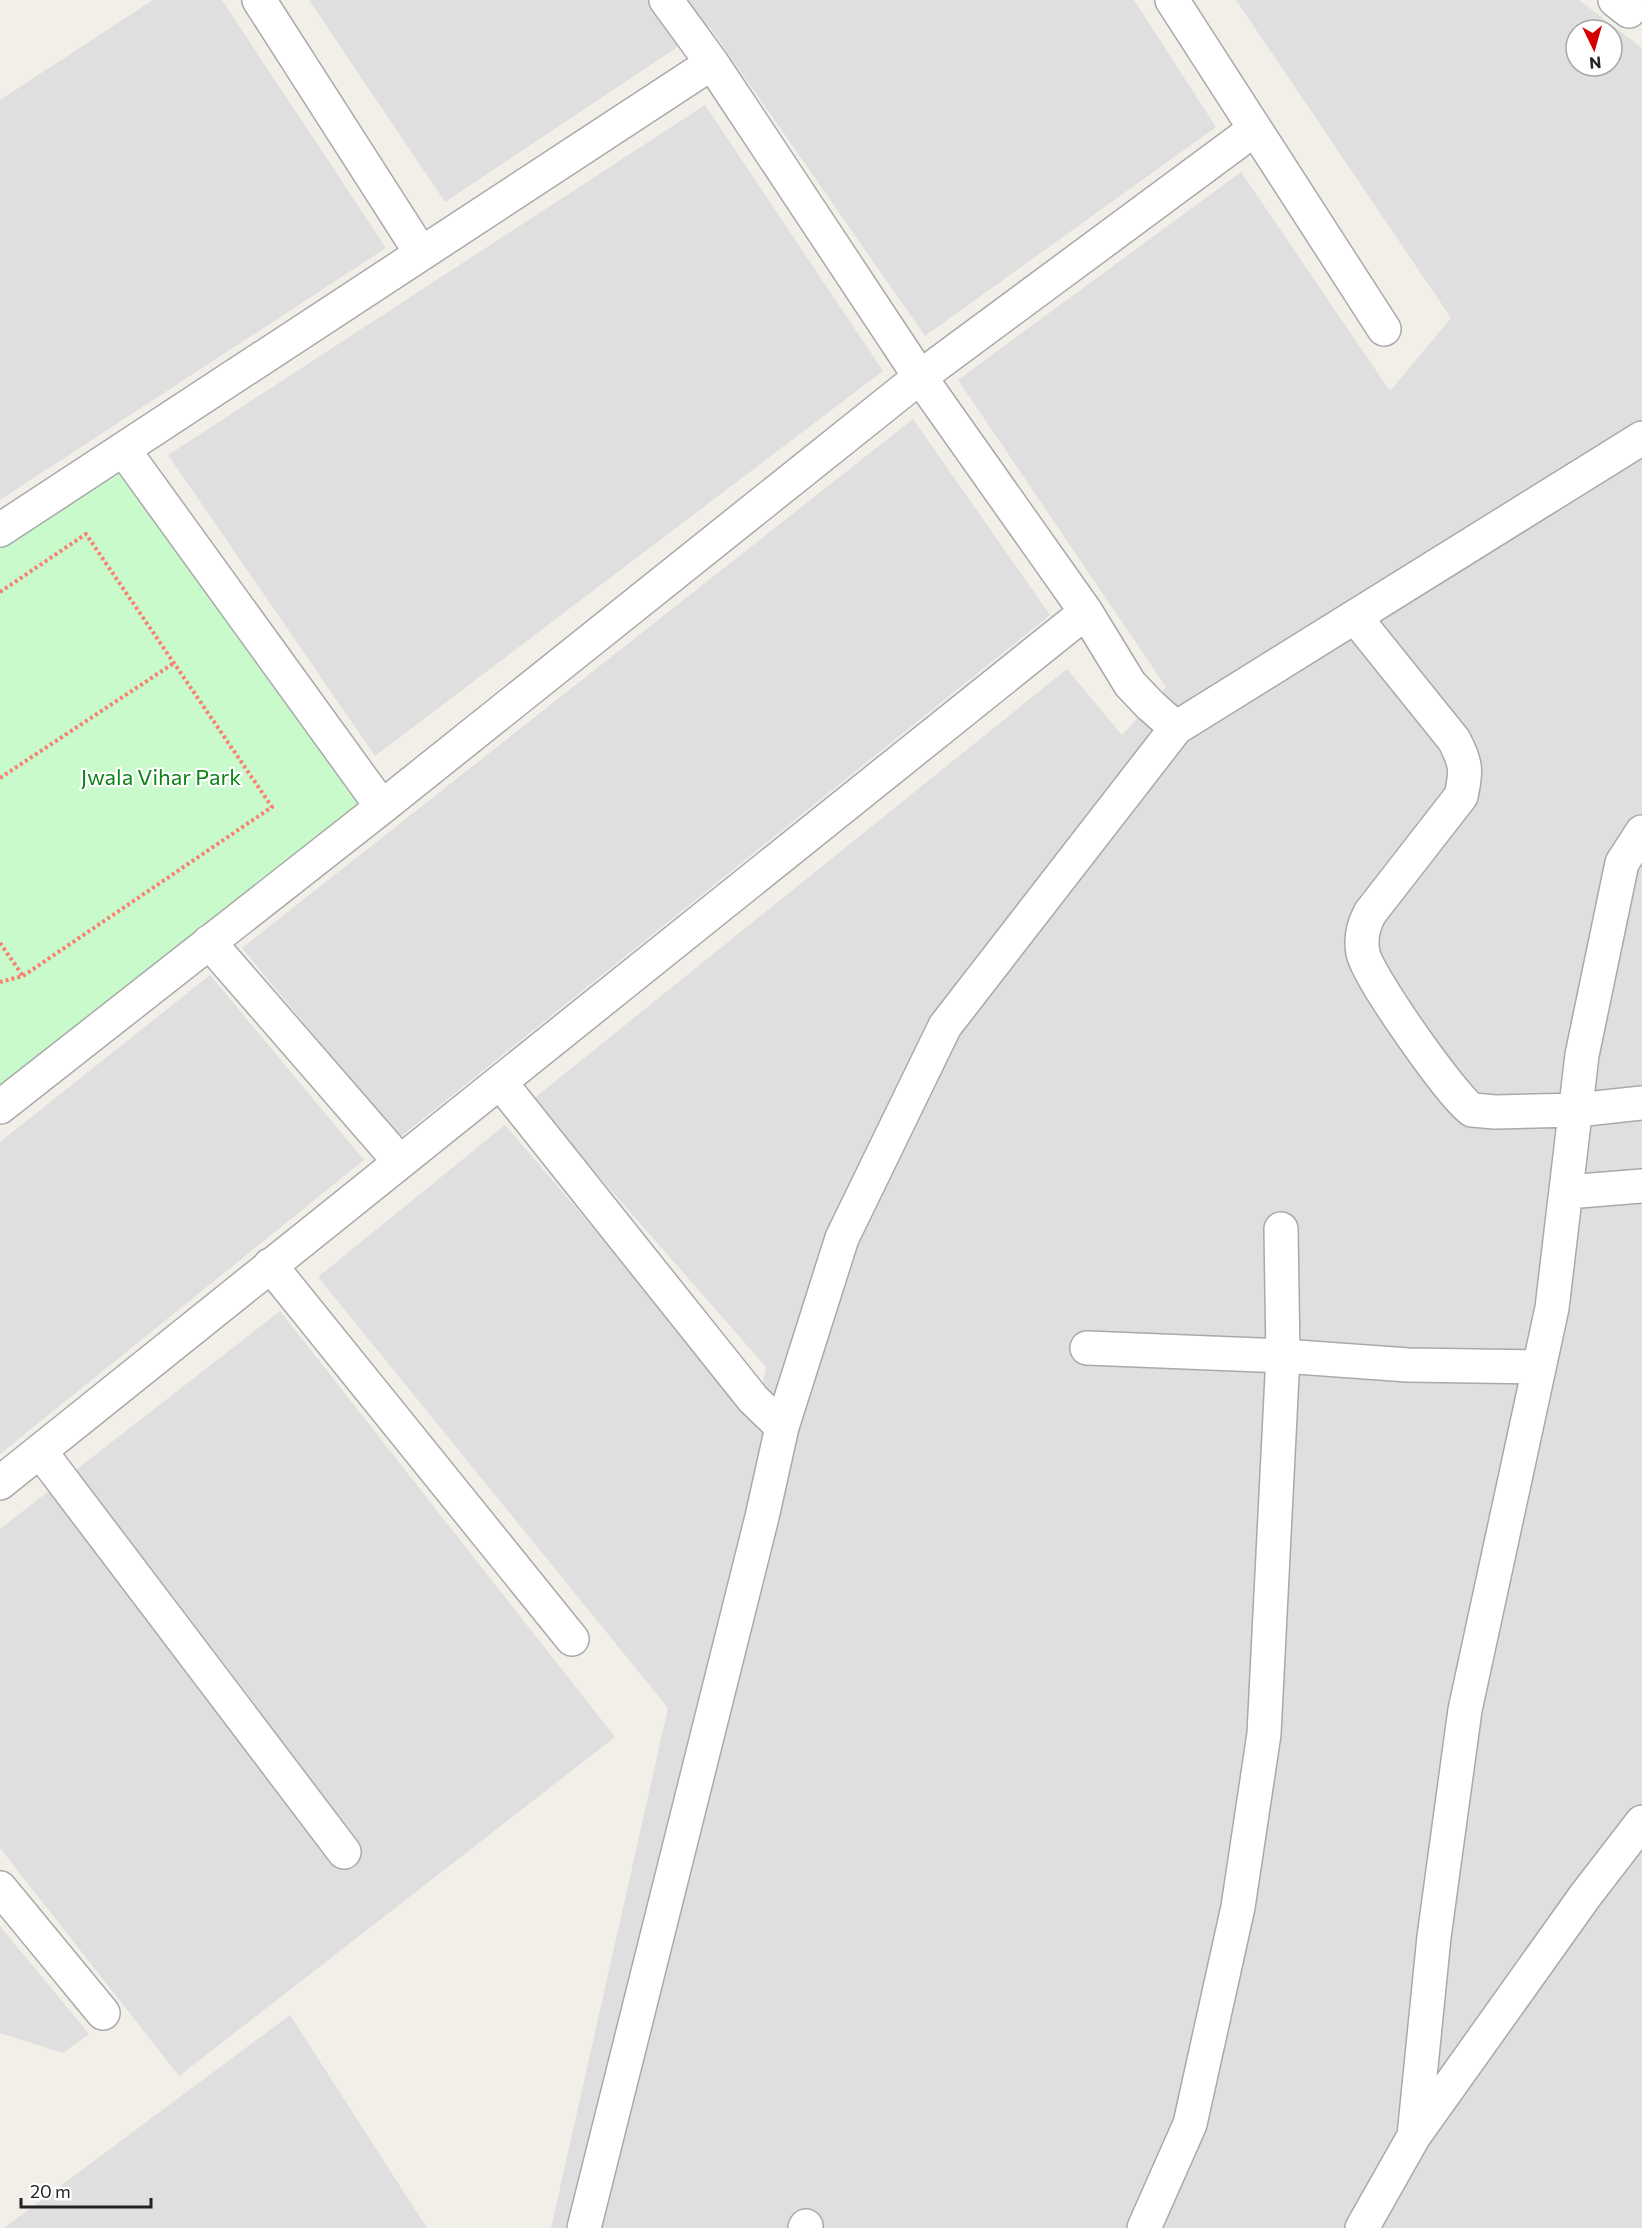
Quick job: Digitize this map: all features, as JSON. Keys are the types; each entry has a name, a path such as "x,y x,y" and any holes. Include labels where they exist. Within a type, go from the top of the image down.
{"street":[{"path":"260,0 421,253"},
{"path":"666,0 712,63 920,377 1086,612 1140,694 1176,728"},
{"path":"1172,0 1384,329"},
{"path":"0,530 712,63"},
{"path":"0,1107 382,807 920,377 1255,129"},
{"path":"584,2228 756,1540 770,1415 842,1238 945,1026 1176,728 1642,438"},
{"path":"123,449 382,807"},
{"path":"0,1483 1086,612"},
{"path":"1355,617 1454,740 1465,760 1466,776 1461,796 1370,913 1364,925 1361,939 1363,955 1374,978 1451,1088 1472,1110 1495,1112 1577,1110 1642,1102"},
{"path":"1414,2136 1434,1937 1465,1710 1552,1308 1582,1055 1622,863 1642,832"},
{"path":"209,942 400,1162"},
{"path":"500,1082 770,1415"},
{"path":"1567,1192 1642,1186"},
{"path":"1144,2228 1190,2124 1238,1907 1264,1734 1283,1356 1281,1229"},
{"path":"270,1265 572,1639"},
{"path":"1087,1348 1283,1356 1408,1365 1539,1367"},
{"path":"40,1451 344,1852"},
{"path":"1362,2228 1414,2136 1585,1896 1642,1822"},
{"path":"0,1888 103,2013"}],"path":[{"path":"0,592 86,534 272,807 23,976 0,982"},
{"path":"0,778 174,663"},
{"path":"0,943 23,976"}],"shaded area":[{"path":"153,0 222,0 386,248 0,500 0,100"},
{"path":"309,0 1134,0 1216,127 925,336 709,26 445,202"},
{"path":"1236,0 1579,0 1603,18 1564,18 1564,78 1624,78 1624,34 1642,48 1642,2228 551,2228 668,1708 318,1277 505,1125 756,1418 766,1367 532,1100 1067,669 1122,735 1166,687 958,380 1241,172 1390,391 1451,318"},
{"path":"705,105 883,371 375,756 168,455"},
{"path":"913,419 1050,615 399,1138 242,948"},
{"path":"210,975 364,1160 0,1454 0,1142"},
{"path":"280,1311 615,1737 179,2076 0,1848 0,1529"},
{"path":"0,1926 89,2034 63,2053 0,2033"},
{"path":"290,2015 427,2228 4,2228"}],"green space":[{"name":"Jwala Vihar Park","path":"123,449 382,807 0,1108 0,530"}]}
